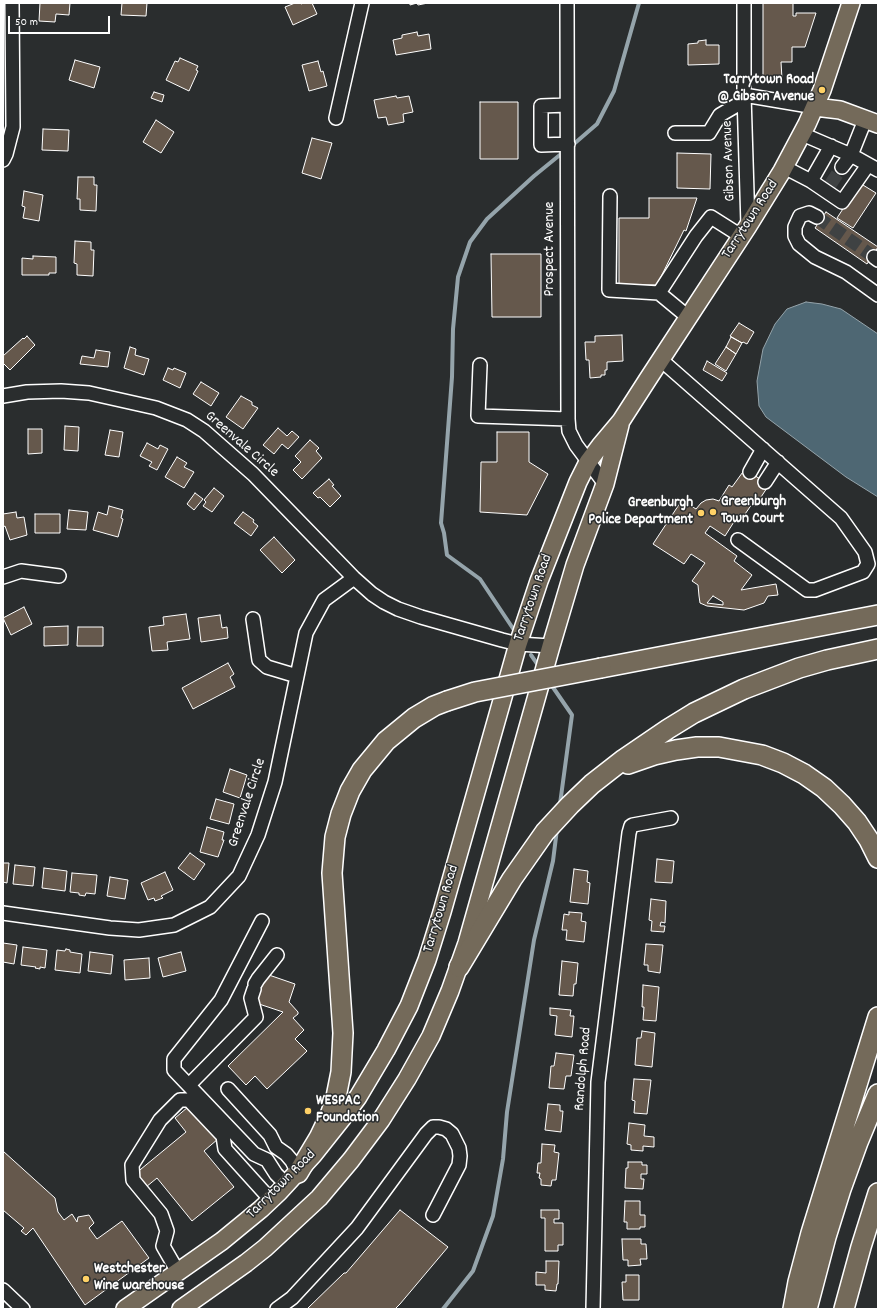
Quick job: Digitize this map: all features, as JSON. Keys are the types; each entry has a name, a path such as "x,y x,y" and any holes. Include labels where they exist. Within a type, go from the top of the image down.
{"highway":[{"path":"292,1178 319,1138 330,1114 338,1088 341,1072 343,1033 332,873 335,836 341,814 356,780 377,750 414,718 434,706 447,700 475,692 878,615"},
{"path":"459,967 522,862 545,832 570,805 609,770 642,746 694,713 719,700 799,668 827,660 878,649"},
{"path":"570,805 594,785 616,770 634,761 654,754 697,747 719,747 742,750 762,755 783,763 804,774 824,788 842,804 857,822 870,840 878,858"},
{"path":"793,1309 798,1282 813,1226 878,1017"},
{"path":"807,1309 826,1237 841,1189 858,1142 878,1094"},
{"path":"844,1309 878,1193"}],"main road":[{"name":"Tarrytown Road","path":"126,1309 222,1241 271,1200 329,1136 358,1097 386,1050 409,1006 427,960 439,924 518,644 548,557 578,482 588,462 622,421 660,359 745,231 784,166 815,107 836,52 851,3"},
{"path":"815,107 840,110 872,122"},
{"name":"Tarrytown Road","path":"182,1309 246,1264 283,1232 318,1198 351,1160 391,1105 419,1057 441,1013 459,967 481,896 575,565 605,484 622,421"}],"street":[{"path":"3,160 13,127 12,3"},
{"path":"336,118 362,3"},
{"name":"Prospect Avenue","path":"567,3 568,419 570,431 576,445 605,484"},
{"name":"Gibson Avenue","path":"744,3 745,231"},
{"path":"675,133 709,133 720,115 744,98 815,107"},
{"path":"567,105 541,106 541,145 568,144"},
{"path":"842,167 872,122"},
{"path":"784,166 811,181 828,188 842,202 873,167 851,155 802,134"},
{"path":"811,181 831,146"},
{"path":"610,196 609,290 659,294 688,317"},
{"path":"817,217 808,213 800,216 795,227 795,236 799,244 815,257 846,272 878,295"},
{"path":"659,294 696,236 711,217 745,231"},
{"path":"660,359 842,518 865,552 868,564 863,572 815,590 807,590 738,540"},
{"path":"480,365 478,416 568,419"},
{"name":"Greenvale Circle","path":"3,396 27,392 54,391 89,393 156,408 187,420 204,431 253,474 354,578 372,594 398,608 421,617 518,644 551,646"},
{"path":"770,456 757,477 770,456"},
{"path":"3,577 21,571 59,576"},
{"name":"Greenvale Circle","path":"3,913 110,928 139,930 174,925 210,907 239,876 258,835 275,782 306,634 324,600 354,578"},
{"path":"253,619 259,660 267,667 297,676"},
{"name":"Randolph Road","path":"593,1309 598,1082 628,833 631,826 638,823 671,818"},
{"path":"228,1089 270,1135 276,1147 286,1154 292,1161 292,1178 276,1174 267,1160 254,1154 174,1070 174,1059 221,1000 262,921"},
{"path":"189,1085 256,1017 251,998 258,979 277,955"},
{"path":"178,1272 164,1246 167,1231 161,1214 133,1180 132,1165 160,1120 180,1100 189,1100 223,1136 225,1149 271,1200"},
{"path":"277,1309 292,1298 357,1228 426,1134 433,1128 439,1127 446,1129 452,1134 459,1148 460,1156 459,1165 433,1214"},
{"path":"267,1160 276,1147"},
{"path":"3,1290 23,1309"}],"water":[{"path":"806,302 841,309 878,334 878,497 846,477 766,417 759,406 757,381 763,349 775,324 787,309"}],"building":[{"path":"40,3 70,3 69,15 56,14 55,22 39,21"},
{"path":"122,3 147,3 146,16 121,15"},
{"path":"295,3 312,3 317,14 293,25 285,7"},
{"path":"417,3 428,3 418,5"},
{"path":"763,3 793,3 793,16 796,16 796,13 816,13 805,47 792,47 792,62 781,62 782,79 763,79"},
{"path":"417,32 418,36 429,34 431,49 396,55 393,40 402,38 402,35"},
{"path":"706,40 706,45 719,45 719,64 688,65 688,44"},
{"path":"180,58 198,66 196,70 198,71 189,91 166,80 175,61 178,62"},
{"path":"75,60 100,67 94,88 69,80"},
{"path":"318,61 321,72 323,71 327,86 309,91 302,65"},
{"path":"154,92 164,95 162,102 151,98"},
{"path":"396,96 397,98 409,96 413,112 403,114 404,122 388,125 386,117 378,118 374,100"},
{"path":"480,102 518,102 518,159 480,159"},
{"path":"156,120 174,132 161,153 143,142"},
{"path":"43,129 69,130 68,151 42,150"},
{"path":"312,138 332,143 321,179 302,173"},
{"path":"677,153 711,154 710,189 677,188"},
{"path":"78,177 94,177 94,185 97,185 96,211 80,210 80,199 77,199"},
{"path":"858,182 876,193 853,228 837,218 852,195"},
{"path":"24,191 43,195 39,221 23,218 25,207 22,206"},
{"path":"649,198 697,198 686,231 684,230 657,285 619,285 619,218 649,218"},
{"path":"826,212 878,247 867,264 815,228"},
{"path":"75,241 91,242 91,250 94,250 93,276 77,275 77,264 74,263"},
{"path":"491,254 541,254 541,317 492,317"},
{"path":"33,256 56,257 56,273 49,273 49,275 22,275 22,258 33,259"},
{"path":"739,323 754,332 747,344 742,343 730,336"},
{"path":"622,335 623,361 607,362 607,370 605,370 605,375 590,378 589,360 586,360 585,342 595,342 595,336"},
{"path":"27,336 35,345 10,370 3,363 3,356"},
{"path":"731,337 742,343 736,354 726,347"},
{"path":"130,347 136,349 135,355 149,359 144,375 124,368"},
{"path":"726,347 736,354 726,371 715,364"},
{"path":"96,350 110,352 108,367 80,364 82,356 94,358"},
{"path":"707,361 727,373 722,381 703,370"},
{"path":"168,368 173,370 174,368 186,373 180,388 163,380"},
{"path":"201,382 219,393 211,406 193,394"},
{"path":"241,396 252,402 252,405 258,408 243,429 226,417"},
{"path":"65,426 79,427 78,451 64,450"},
{"path":"278,428 287,436 292,431 299,437 288,449 282,444 274,454 263,445"},
{"path":"28,429 42,429 42,453 28,454"},
{"path":"110,430 123,432 119,457 105,455"},
{"path":"497,432 529,432 529,462 548,474 527,515 480,512 481,462 497,462"},
{"path":"310,440 319,448 316,451 322,458 302,479 293,470 301,462 295,456"},
{"path":"147,443 158,449 160,445 168,449 157,470 149,466 152,462 140,456"},
{"path":"177,457 187,463 184,467 194,472 184,488 165,477"},
{"path":"745,469 769,485 755,506 752,504 743,517 739,514 725,536 710,526 705,533 737,556 734,561 752,575 741,590 776,584 778,595 768,596 764,603 744,610 707,606 700,603 698,585 692,581 705,563 691,554 684,564 653,544 682,500 696,509 706,500 713,499 719,501 729,485 732,487"},
{"path":"329,479 334,485 332,486 341,496 330,507 320,497 318,498 313,493"},
{"path":"214,488 224,496 212,512 203,506 206,502 204,500"},
{"path":"195,493 203,499 194,510 187,504"},
{"path":"109,506 123,510 121,518 123,519 118,537 93,530 98,512 107,515"},
{"path":"69,510 88,512 86,530 67,529"},
{"path":"16,512 17,518 24,517 27,535 10,540 5,526 3,527 3,514"},
{"path":"243,512 254,520 253,522 258,526 251,536 234,523"},
{"path":"35,514 60,514 60,533 35,533"},
{"path":"274,537 295,560 282,573 260,550"},
{"path":"713,596 723,602 723,605 707,603"},
{"path":"24,607 32,624 11,635 3,618"},
{"path":"186,614 190,639 167,642 168,650 152,651 149,627 164,625 163,617"},
{"path":"220,615 222,628 227,627 228,638 201,642 198,618"},
{"path":"68,626 68,645 44,646 44,627"},
{"path":"78,627 103,627 103,646 77,646"},
{"path":"228,663 234,674 230,677 235,687 193,709 182,688"},
{"path":"230,769 247,775 240,798 223,792"},
{"path":"216,799 234,804 229,824 210,819"},
{"path":"207,827 224,832 222,840 224,840 218,857 200,852"},
{"path":"190,853 205,864 194,880 178,868"},
{"path":"657,859 674,861 672,883 655,882"},
{"path":"3,863 9,863 7,883 3,882"},
{"path":"15,865 35,867 33,886 13,884"},
{"path":"44,868 67,871 65,891 42,888"},
{"path":"574,869 588,871 587,882 590,883 588,904 570,902"},
{"path":"165,872 173,890 161,896 163,898 155,901 154,898 148,900 141,883"},
{"path":"72,873 97,875 95,894 86,893 85,896 79,895 79,893 70,892"},
{"path":"110,877 128,880 125,899 107,896"},
{"path":"651,899 666,901 665,923 661,922 660,926 665,926 664,932 651,931 652,921 649,920"},
{"path":"569,912 582,913 581,921 586,922 584,942 566,940 567,930 562,930 564,914 569,915"},
{"path":"3,943 17,945 14,964 3,962"},
{"path":"646,944 663,945 660,973 648,971 648,965 644,965"},
{"path":"23,947 47,950 45,968 40,967 40,969 21,965"},
{"path":"66,949 70,950 70,952 82,954 80,973 55,970 57,950 65,951"},
{"path":"90,952 113,955 111,974 88,971"},
{"path":"181,952 186,971 163,977 158,958"},
{"path":"149,958 150,978 125,980 124,960"},
{"path":"562,961 578,963 573,996 559,995"},
{"path":"266,974 295,984 289,1002 298,1012 298,1014 293,1018 304,1030 295,1039 307,1051 267,1089 255,1076 246,1085 228,1066 283,1012 256,1003"},
{"path":"643,985 659,987 656,1021 643,1020"},
{"path":"550,1008 571,1010 570,1016 574,1016 572,1037 555,1035 557,1016 550,1015"},
{"path":"642,1031 655,1033 652,1067 635,1065 637,1038 641,1038"},
{"path":"556,1053 574,1055 571,1076 566,1076 564,1089 549,1088 551,1066 554,1066"},
{"path":"634,1079 651,1080 647,1114 634,1113 635,1101 632,1100"},
{"path":"548,1104 560,1105 560,1111 563,1111 561,1132 545,1130"},
{"path":"188,1107 218,1139 204,1151 234,1187 192,1221 157,1178 146,1187 135,1174 186,1132 175,1118"},
{"path":"629,1123 645,1125 644,1136 654,1137 654,1147 643,1146 643,1151 631,1150 631,1145 627,1144"},
{"path":"542,1144 555,1145 554,1152 559,1153 556,1180 552,1180 551,1186 541,1185 541,1179 539,1178 540,1173 537,1173 538,1163 541,1163"},
{"path":"3,1151 55,1198 58,1212 64,1220 72,1214 77,1222 78,1217 89,1215 94,1223 89,1228 97,1239 122,1221 149,1258 85,1305 33,1228 26,1235 21,1231 24,1228 3,1210"},
{"path":"628,1162 642,1162 642,1165 647,1165 647,1174 641,1174 641,1179 644,1179 643,1189 625,1188 626,1168 628,1168"},
{"path":"625,1201 640,1201 640,1215 645,1215 645,1227 640,1227 640,1229 627,1229 627,1222 624,1222"},
{"path":"400,1210 448,1247 400,1304 395,1309 309,1309 308,1308 344,1273 346,1273"},
{"path":"541,1210 559,1210 559,1219 554,1219 554,1223 563,1223 563,1245 558,1245 558,1251 545,1251 545,1218 541,1218"},
{"path":"622,1239 641,1239 641,1244 646,1244 647,1259 640,1259 641,1265 628,1266 628,1260 623,1260"},
{"path":"546,1261 559,1261 558,1284 556,1291 545,1290 545,1285 536,1285 536,1272 546,1273"},
{"path":"626,1275 639,1275 639,1300 623,1300 622,1282 626,1282"}],"waterway":[{"path":"575,143 597,124 614,91 639,3"},
{"path":"516,633 480,579 447,555 441,523 452,377 453,329 458,277 470,242 487,219 534,176 561,154"},
{"path":"531,655 538,665"},
{"path":"550,683 572,715 560,804"},
{"path":"443,1309 473,1271 493,1216 503,1159 507,1112 534,940 553,861 557,829"}],"tunnel":[{"path":"830,185 842,167"},
{"path":"817,217 874,257"}],"place":[{"name":"Tarrytown Road @ Gibson Avenue","path":"822,90"},
{"name":"Greenburgh Town Court","path":"713,512"},
{"name":"Greenburgh Police Department","path":"701,513"},
{"name":"WESPAC Foundation","path":"308,1111"},
{"name":"Westchester Wine warehouse","path":"86,1279"}]}
